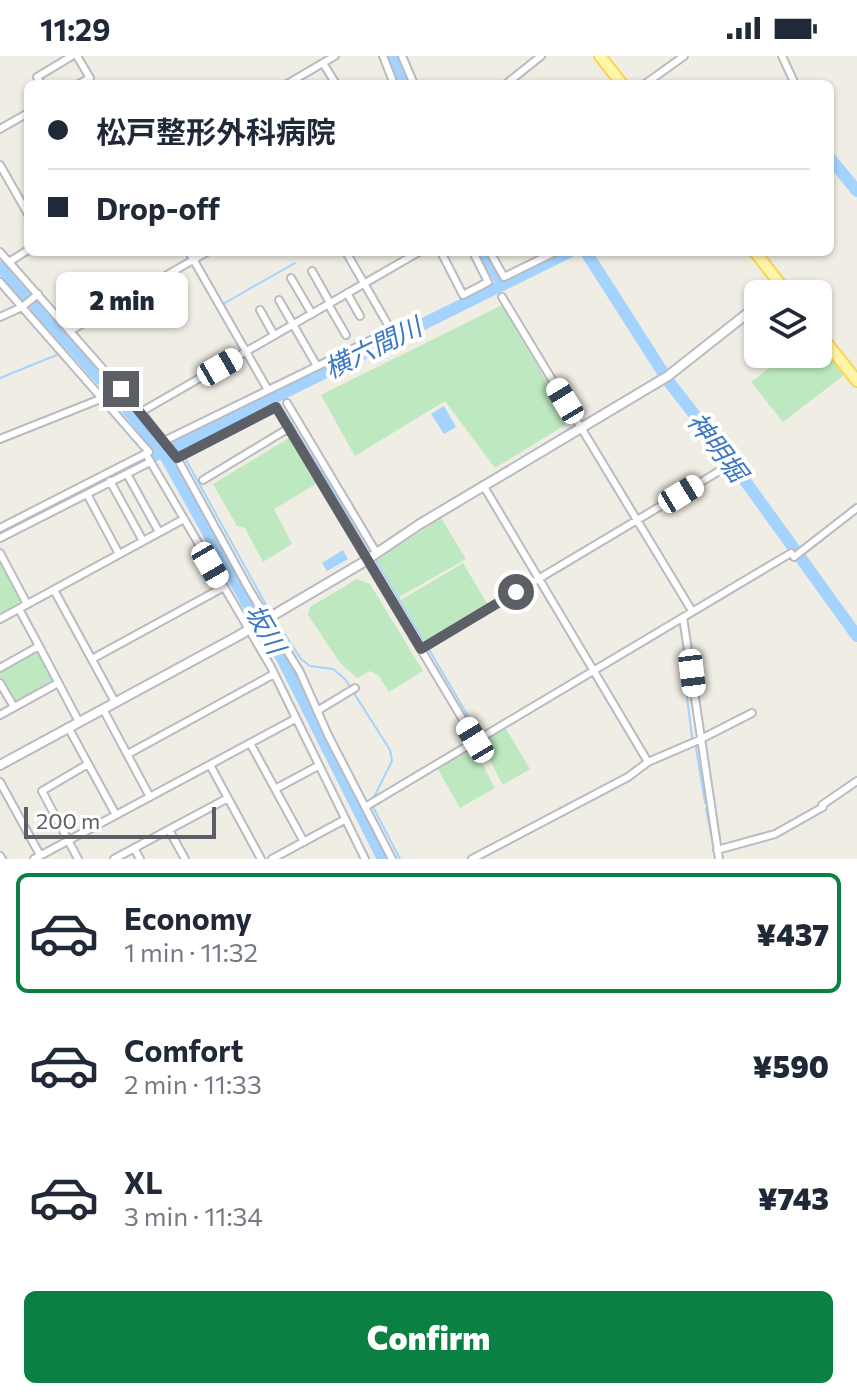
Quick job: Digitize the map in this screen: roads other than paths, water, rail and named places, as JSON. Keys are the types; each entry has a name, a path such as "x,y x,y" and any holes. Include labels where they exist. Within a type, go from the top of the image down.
{"main road":[{"path":"600,56 619,80"},
{"path":"758,256 777,280"},
{"path":"832,350 857,381"}],"street":[{"path":"39,80 37,77 75,56 91,80"},
{"path":"293,80 335,56"},
{"path":"383,56 392,80"},
{"path":"402,56 412,80"},
{"path":"511,80 541,56"},
{"path":"651,80 684,56"},
{"path":"782,56 793,80"},
{"path":"323,63 334,80"},
{"path":"303,74 307,80"},
{"path":"0,129 24,115"},
{"path":"0,165 24,207"},
{"path":"0,252 141,412 175,456 305,682 317,711 369,804 392,859"},
{"path":"9,262 24,253"},
{"path":"191,256 268,390"},
{"path":"70,331 200,256"},
{"path":"348,256 391,330"},
{"path":"141,412 412,256"},
{"path":"443,256 463,295 488,282 475,256"},
{"path":"492,256 504,277 547,256"},
{"path":"312,271 346,335"},
{"path":"291,278 312,314"},
{"path":"0,282 149,452 148,458 182,520 222,588 251,628 274,674 363,856 351,859"},
{"path":"347,293 360,316"},
{"path":"0,317 24,306 37,295"},
{"path":"502,297 692,611"},
{"path":"279,300 317,366"},
{"path":"260,310 274,335"},
{"path":"0,765 251,628 367,559 483,485 665,378 744,316"},
{"path":"165,442 410,321"},
{"path":"0,439 103,398"},
{"path":"287,403 376,552"},
{"path":"175,456 276,407 475,740"},
{"path":"203,480 289,428"},
{"path":"0,538 127,474 148,458"},
{"path":"0,528 107,474 148,458"},
{"path":"312,465 321,460"},
{"path":"421,649 726,467"},
{"path":"107,474 143,541"},
{"path":"127,474 159,532"},
{"path":"483,485 648,762"},
{"path":"87,494 119,554"},
{"path":"369,804 692,611 802,552 857,508"},
{"path":"0,619 182,520"},
{"path":"0,553 27,604"},
{"path":"92,659 222,588"},
{"path":"54,590 115,702"},
{"path":"19,609 79,722"},
{"path":"683,617 719,859"},
{"path":"0,668 39,646"},
{"path":"128,754 274,674"},
{"path":"0,683 14,707"},
{"path":"0,715 58,683"},
{"path":"317,711 355,688"},
{"path":"103,709 150,797"},
{"path":"472,859 628,777 648,762 752,713"},
{"path":"0,782 37,857 295,719"},
{"path":"68,727 116,815"},
{"path":"250,743 304,842"},
{"path":"78,859 42,791 88,764"},
{"path":"210,765 261,859"},
{"path":"275,789 318,766"},
{"path":"717,850 775,834 823,806 857,781"},
{"path":"114,859 228,798"},
{"path":"272,859 344,820"},
{"path":"169,830 185,859"},
{"path":"134,848 140,859"}],"water":[{"path":"444,406 456,427 444,434 431,414"},
{"path":"343,550 348,559 327,571 322,563"}],"waterway":[{"path":"391,56 402,80"},
{"name":"横六間川","path":"834,163 857,191"},
{"path":"486,256 503,285"},
{"name":"横六間川","path":"178,445 561,256"},
{"name":"神明堀","path":"589,256 669,382 733,464 857,636"},
{"path":"223,304 295,263"},
{"name":"坂川","path":"0,267 166,457 251,610 282,658 383,859"},
{"path":"0,378 59,354"},
{"path":"275,397 372,554"},
{"path":"178,445 182,453"},
{"path":"0,533 158,454"},
{"path":"185,458 271,614"},
{"path":"375,559 425,643"},
{"path":"275,619 301,659 310,666 333,669 345,679 390,750 392,761 372,801"},
{"path":"428,648 478,733"},
{"path":"685,682 692,737"},
{"path":"696,748 705,803"},
{"path":"373,807 400,859"},
{"path":"706,809 716,859"}]}
